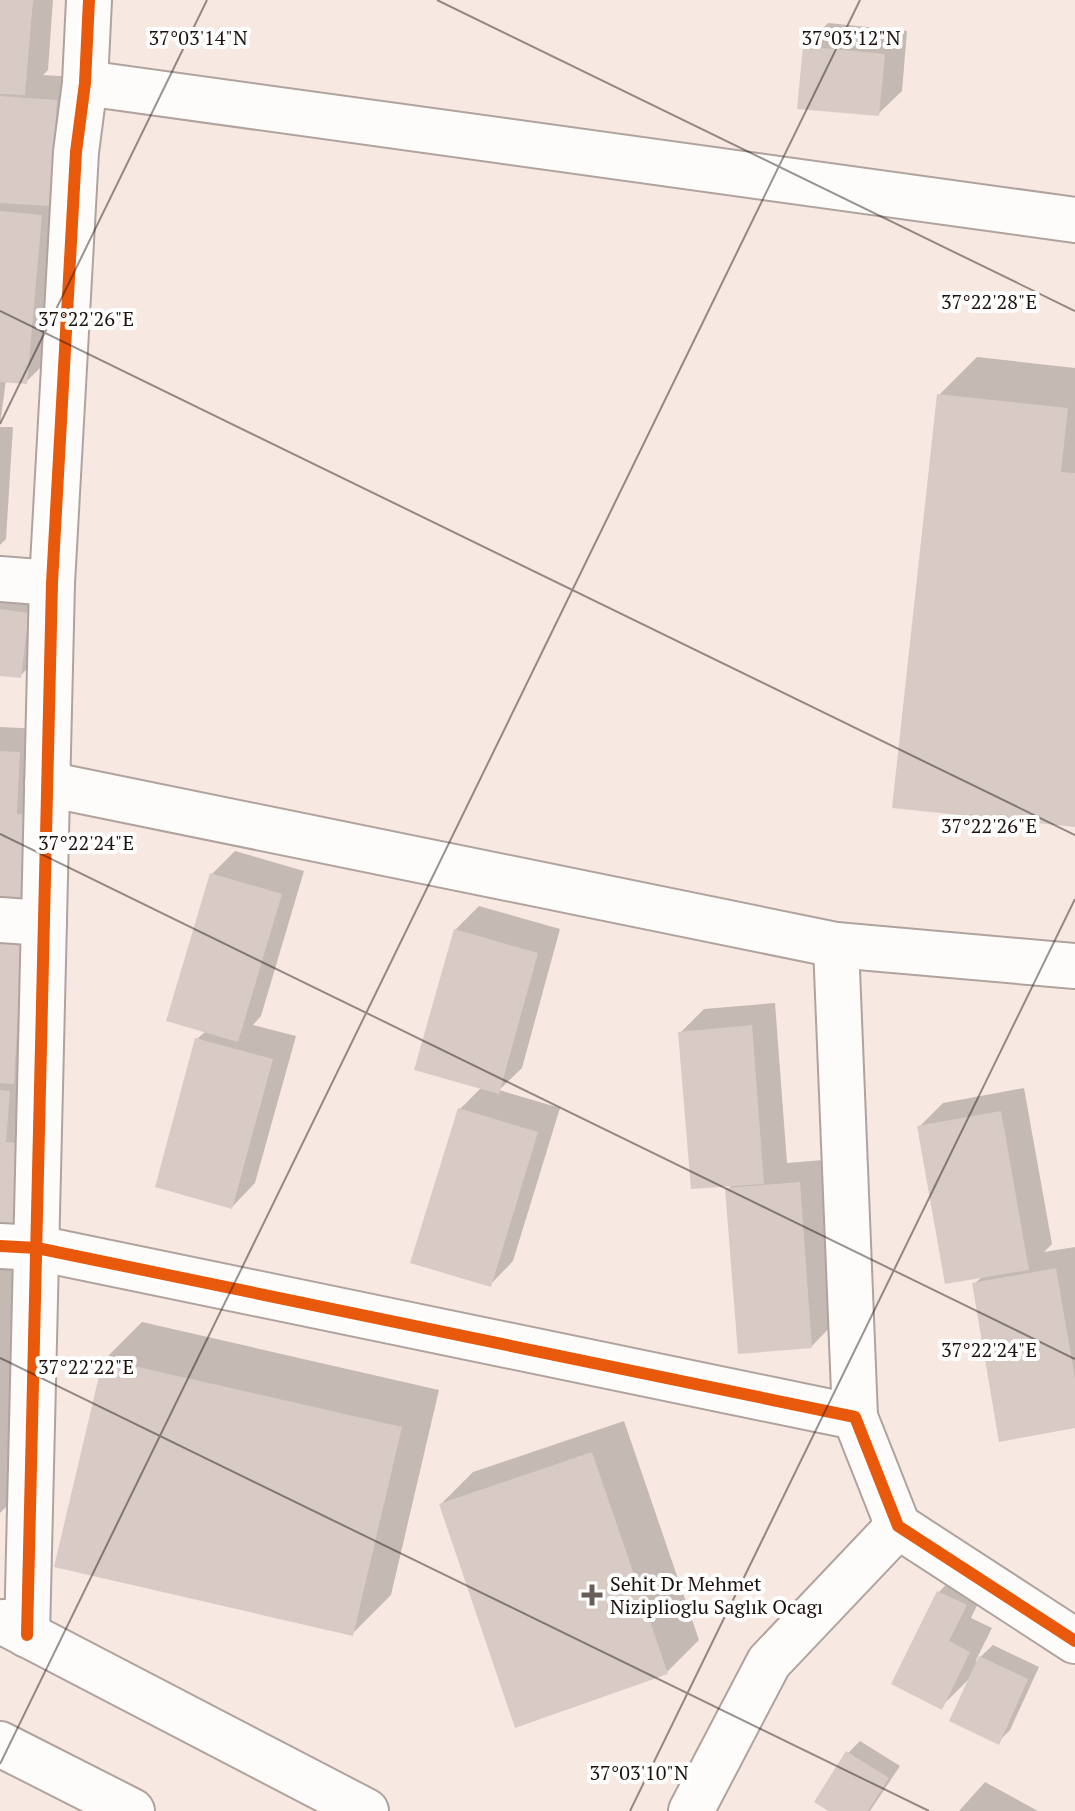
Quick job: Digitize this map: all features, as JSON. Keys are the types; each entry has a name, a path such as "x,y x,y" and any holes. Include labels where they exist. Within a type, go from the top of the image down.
{"street":[{"path":"89,0 85,83 76,152 52,583 44,923 18,1247 13,1628 366,1811"},
{"path":"85,83 1075,220"},
{"path":"0,579 52,583"},
{"path":"47,784 836,945 1075,966"},
{"path":"0,920 44,923"},
{"path":"836,945 855,1417 898,1526 1075,1641"},
{"path":"18,1247 855,1417"},
{"path":"691,1811 769,1662 898,1526"},
{"path":"0,1744 132,1811"}],"building":[{"path":"0,0 33,0 25,95 0,94"},
{"path":"803,46 885,54 879,116 797,109"},
{"path":"0,96 57,100 50,206 0,203"},
{"path":"0,211 42,215 27,384 0,382"},
{"path":"937,394 1068,408 1061,472 1075,473 1075,827 892,808"},
{"path":"0,609 29,613 21,678 0,676"},
{"path":"0,751 20,752 17,814 37,816 31,903 0,901"},
{"path":"210,873 282,894 238,1042 166,1021"},
{"path":"454,929 538,953 499,1094 414,1070"},
{"path":"0,937 22,938 14,1084 0,1083"},
{"path":"752,1025 764,1184 691,1189 678,1032"},
{"path":"195,1038 273,1059 232,1209 155,1187"},
{"path":"0,1090 10,1091 6,1142 18,1143 13,1235 0,1234"},
{"path":"458,1108 538,1132 491,1287 410,1263"},
{"path":"1001,1111 1029,1270 945,1284 917,1126"},
{"path":"800,1182 812,1348 738,1354 725,1188"},
{"path":"1056,1268 1075,1378 1075,1428 999,1442 972,1283"},
{"path":"103,1359 402,1427 353,1636 54,1567"},
{"path":"592,1452 668,1674 515,1728 439,1504"},
{"path":"937,1591 967,1605 949,1641 970,1652 942,1710 891,1684"},
{"path":"979,1656 1028,1679 999,1745 949,1721"},
{"path":"846,1751 889,1778 868,1811 828,1811 814,1802"}],"cycle path":[{"path":"27,1635 52,583 76,152 85,83 89,0"},
{"path":"0,1246 37,1248 855,1417 898,1526 1075,1641"}],"place":[{"name":"Sehit Dr Mehmet Niziplioglu Saglık Ocagı","path":"592,1595"}]}
